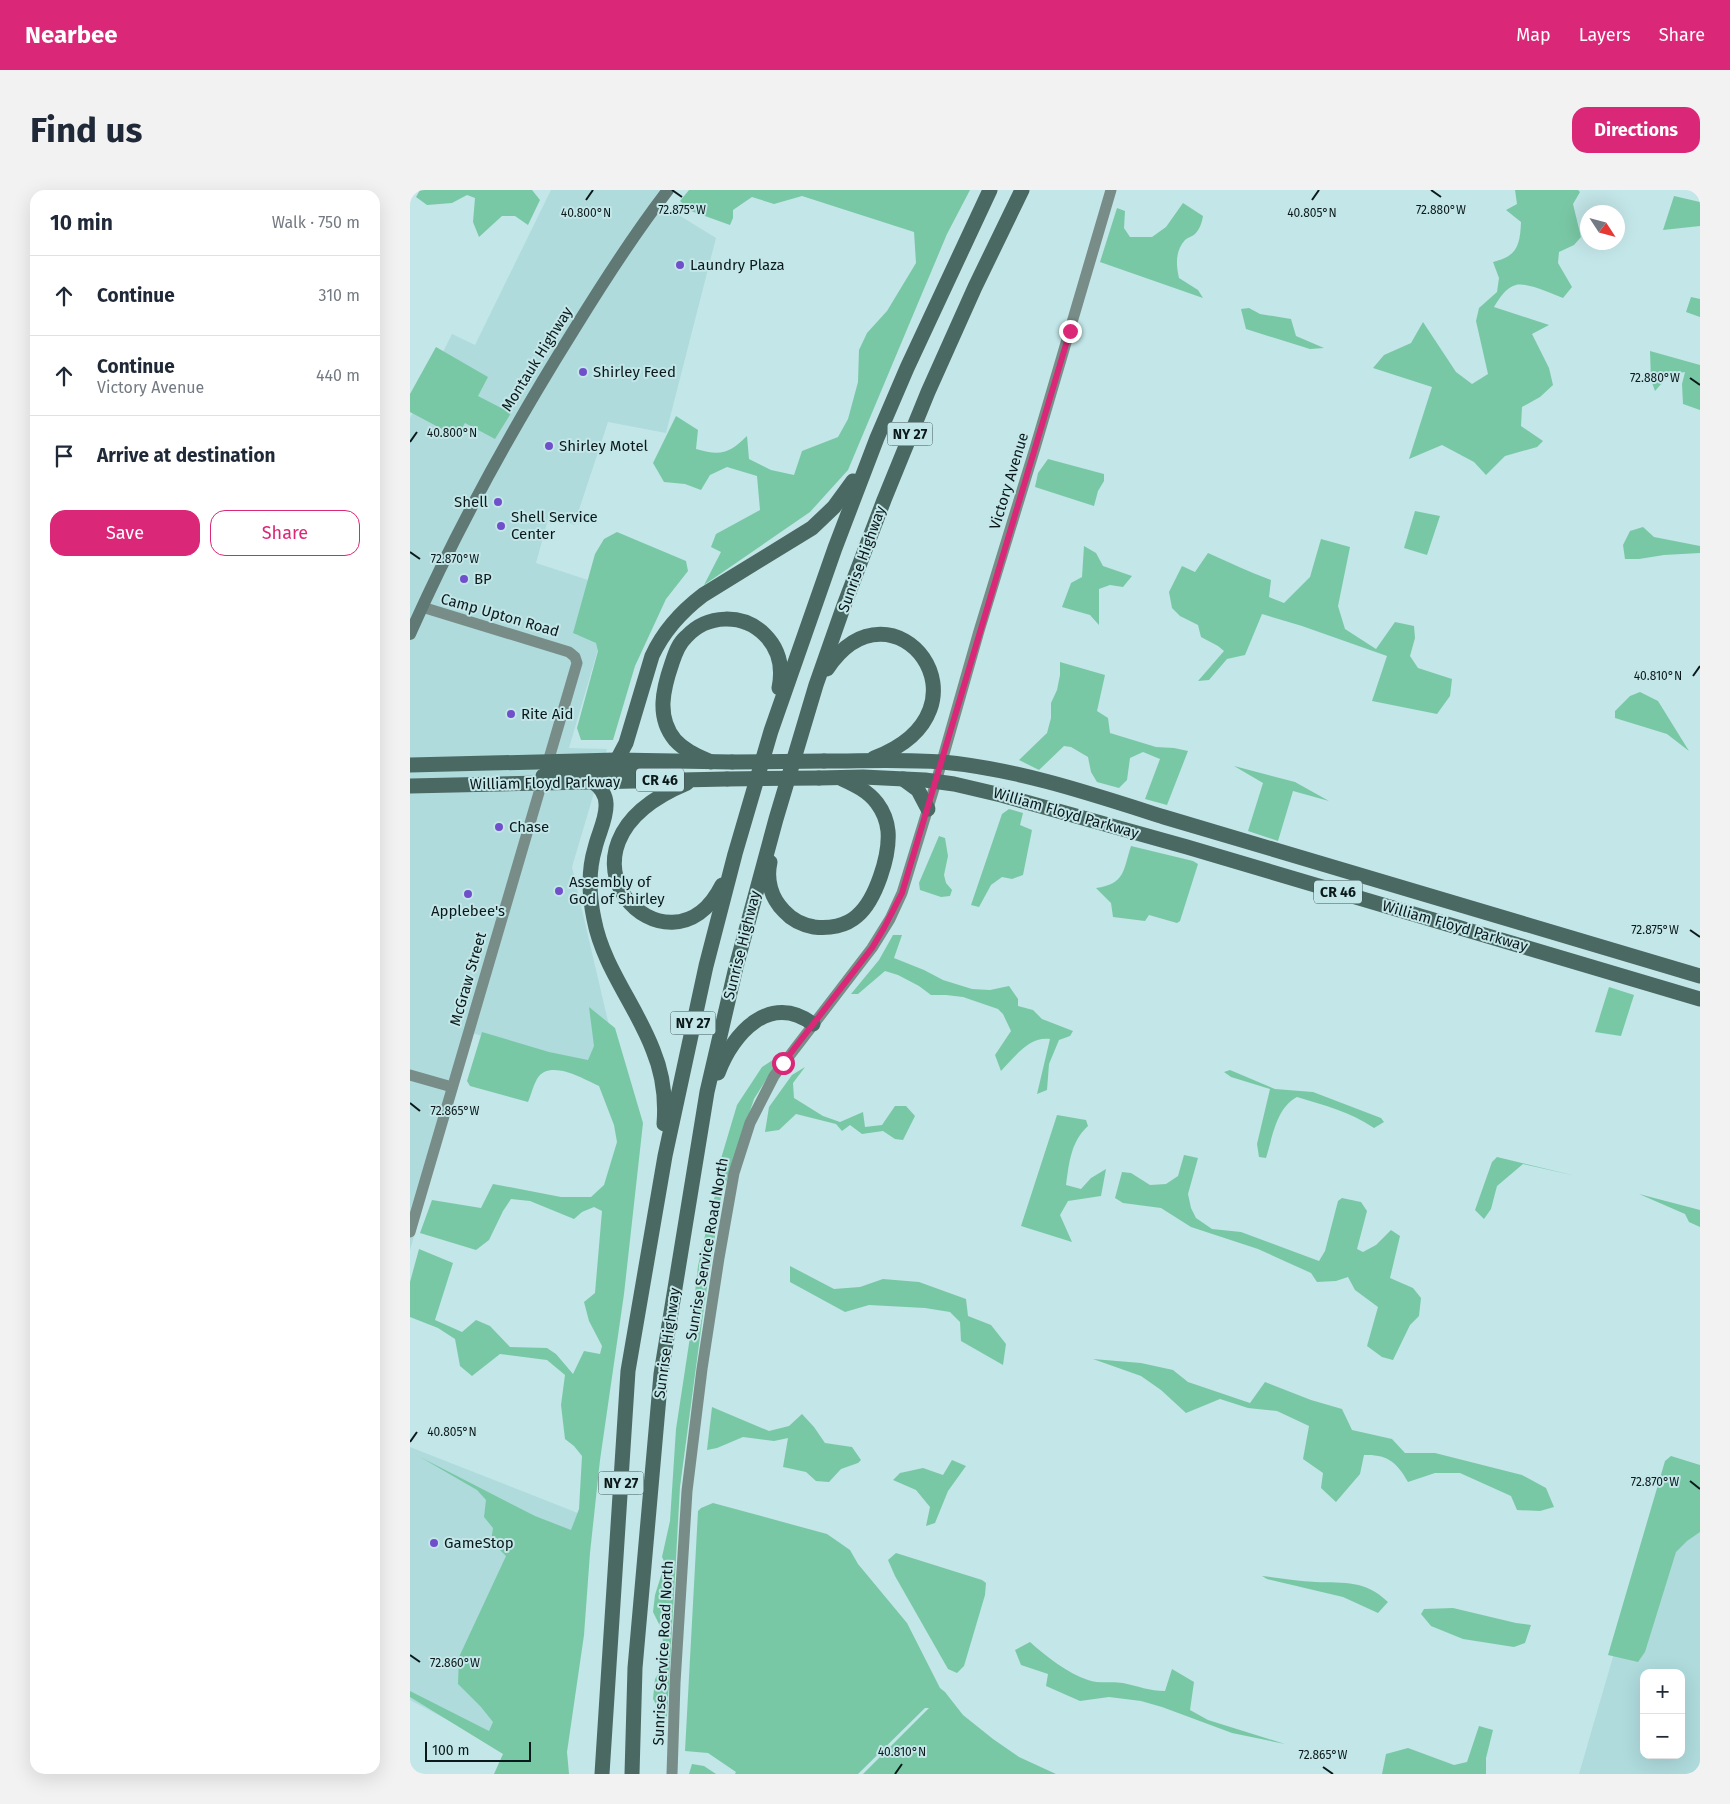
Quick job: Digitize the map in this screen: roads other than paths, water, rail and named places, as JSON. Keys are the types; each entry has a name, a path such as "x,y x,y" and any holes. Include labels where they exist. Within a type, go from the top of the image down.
{"highway":[{"name":"Sunrise Highway","path":"602,1774 628,1371 658,1193 696,1010 736,854 771,731 818,594 877,438 930,315 990,190"},
{"name":"Sunrise Highway","path":"632,1774 635,1668 661,1374 707,1092 726,1005 776,819 816,685 856,573 912,428 971,296 1022,190"},
{"path":"618,760 626,744 650,663 658,644 678,618 695,601 710,590 803,533 828,514 850,486 877,438"},
{"path":"710,762 688,751 675,740 668,730 663,711 664,690 676,653 686,637 700,625 723,619 741,621 752,625 762,632 773,644 780,660 781,672 771,731"},
{"path":"816,685 835,658 845,648 856,640 870,635 885,635 899,638 911,645 924,659 931,671 934,686 932,701 924,722 914,735 901,745 892,751 867,761"},
{"name":"William Floyd Parkway","path":"410,765 618,760 694,762 867,761 941,762 988,768 1055,784 1700,976"},
{"path":"542,780 554,772 660,770 694,762"},
{"path":"776,819 768,878 770,890 779,906 797,921 817,927 835,926 853,919 866,906 875,890 886,851 888,832 884,817 872,798 860,788 841,778"},
{"path":"901,778 918,790 928,809"},
{"name":"William Floyd Parkway","path":"413,786 542,780 593,782 901,778 936,782 1002,795 1159,839 1700,999"},
{"path":"695,780 652,800 640,810 629,824 618,846 614,862 615,878 621,892 630,904 645,916 664,921 687,919 700,912 714,899 736,854"},
{"path":"593,782 604,794 606,805 590,868 590,896 599,940 610,966 650,1043 660,1071 665,1109 658,1193"},
{"path":"413,786 442,795 460,785"},
{"path":"703,1125 720,1068 732,1045 745,1029 763,1018 783,1012 801,1016 813,1024"}],"main road":[{"name":"Montauk Highway","path":"410,634 472,504 522,415 609,274 668,190"}],"street":[{"name":"Victory Avenue","path":"936,782 1111,190"},
{"name":"Camp Upton Road","path":"422,608 569,652"},
{"name":"McGraw Street","path":"410,1232 577,663 574,654 569,652"},
{"name":"Sunrise Service Road North","path":"672,1774 675,1684 687,1491 708,1329 734,1173 750,1123 783,1063 865,958 892,914 907,878 936,782"},
{"path":"410,1075 452,1087"}],"place":[{"name":"Laundry Plaza","path":"680,265"},
{"name":"Shirley Feed","path":"583,372"},
{"name":"Shirley Motel","path":"549,446"},
{"name":"Shell","path":"498,502"},
{"name":"Shell Service Center","path":"501,526"},
{"name":"BP","path":"464,579"},
{"name":"Rite Aid","path":"511,714"},
{"name":"Chase","path":"499,827"},
{"name":"Assembly of God of Shirley","path":"559,891"},
{"name":"Applebee's","path":"468,894"},
{"name":"GameStop","path":"434,1543"}]}
